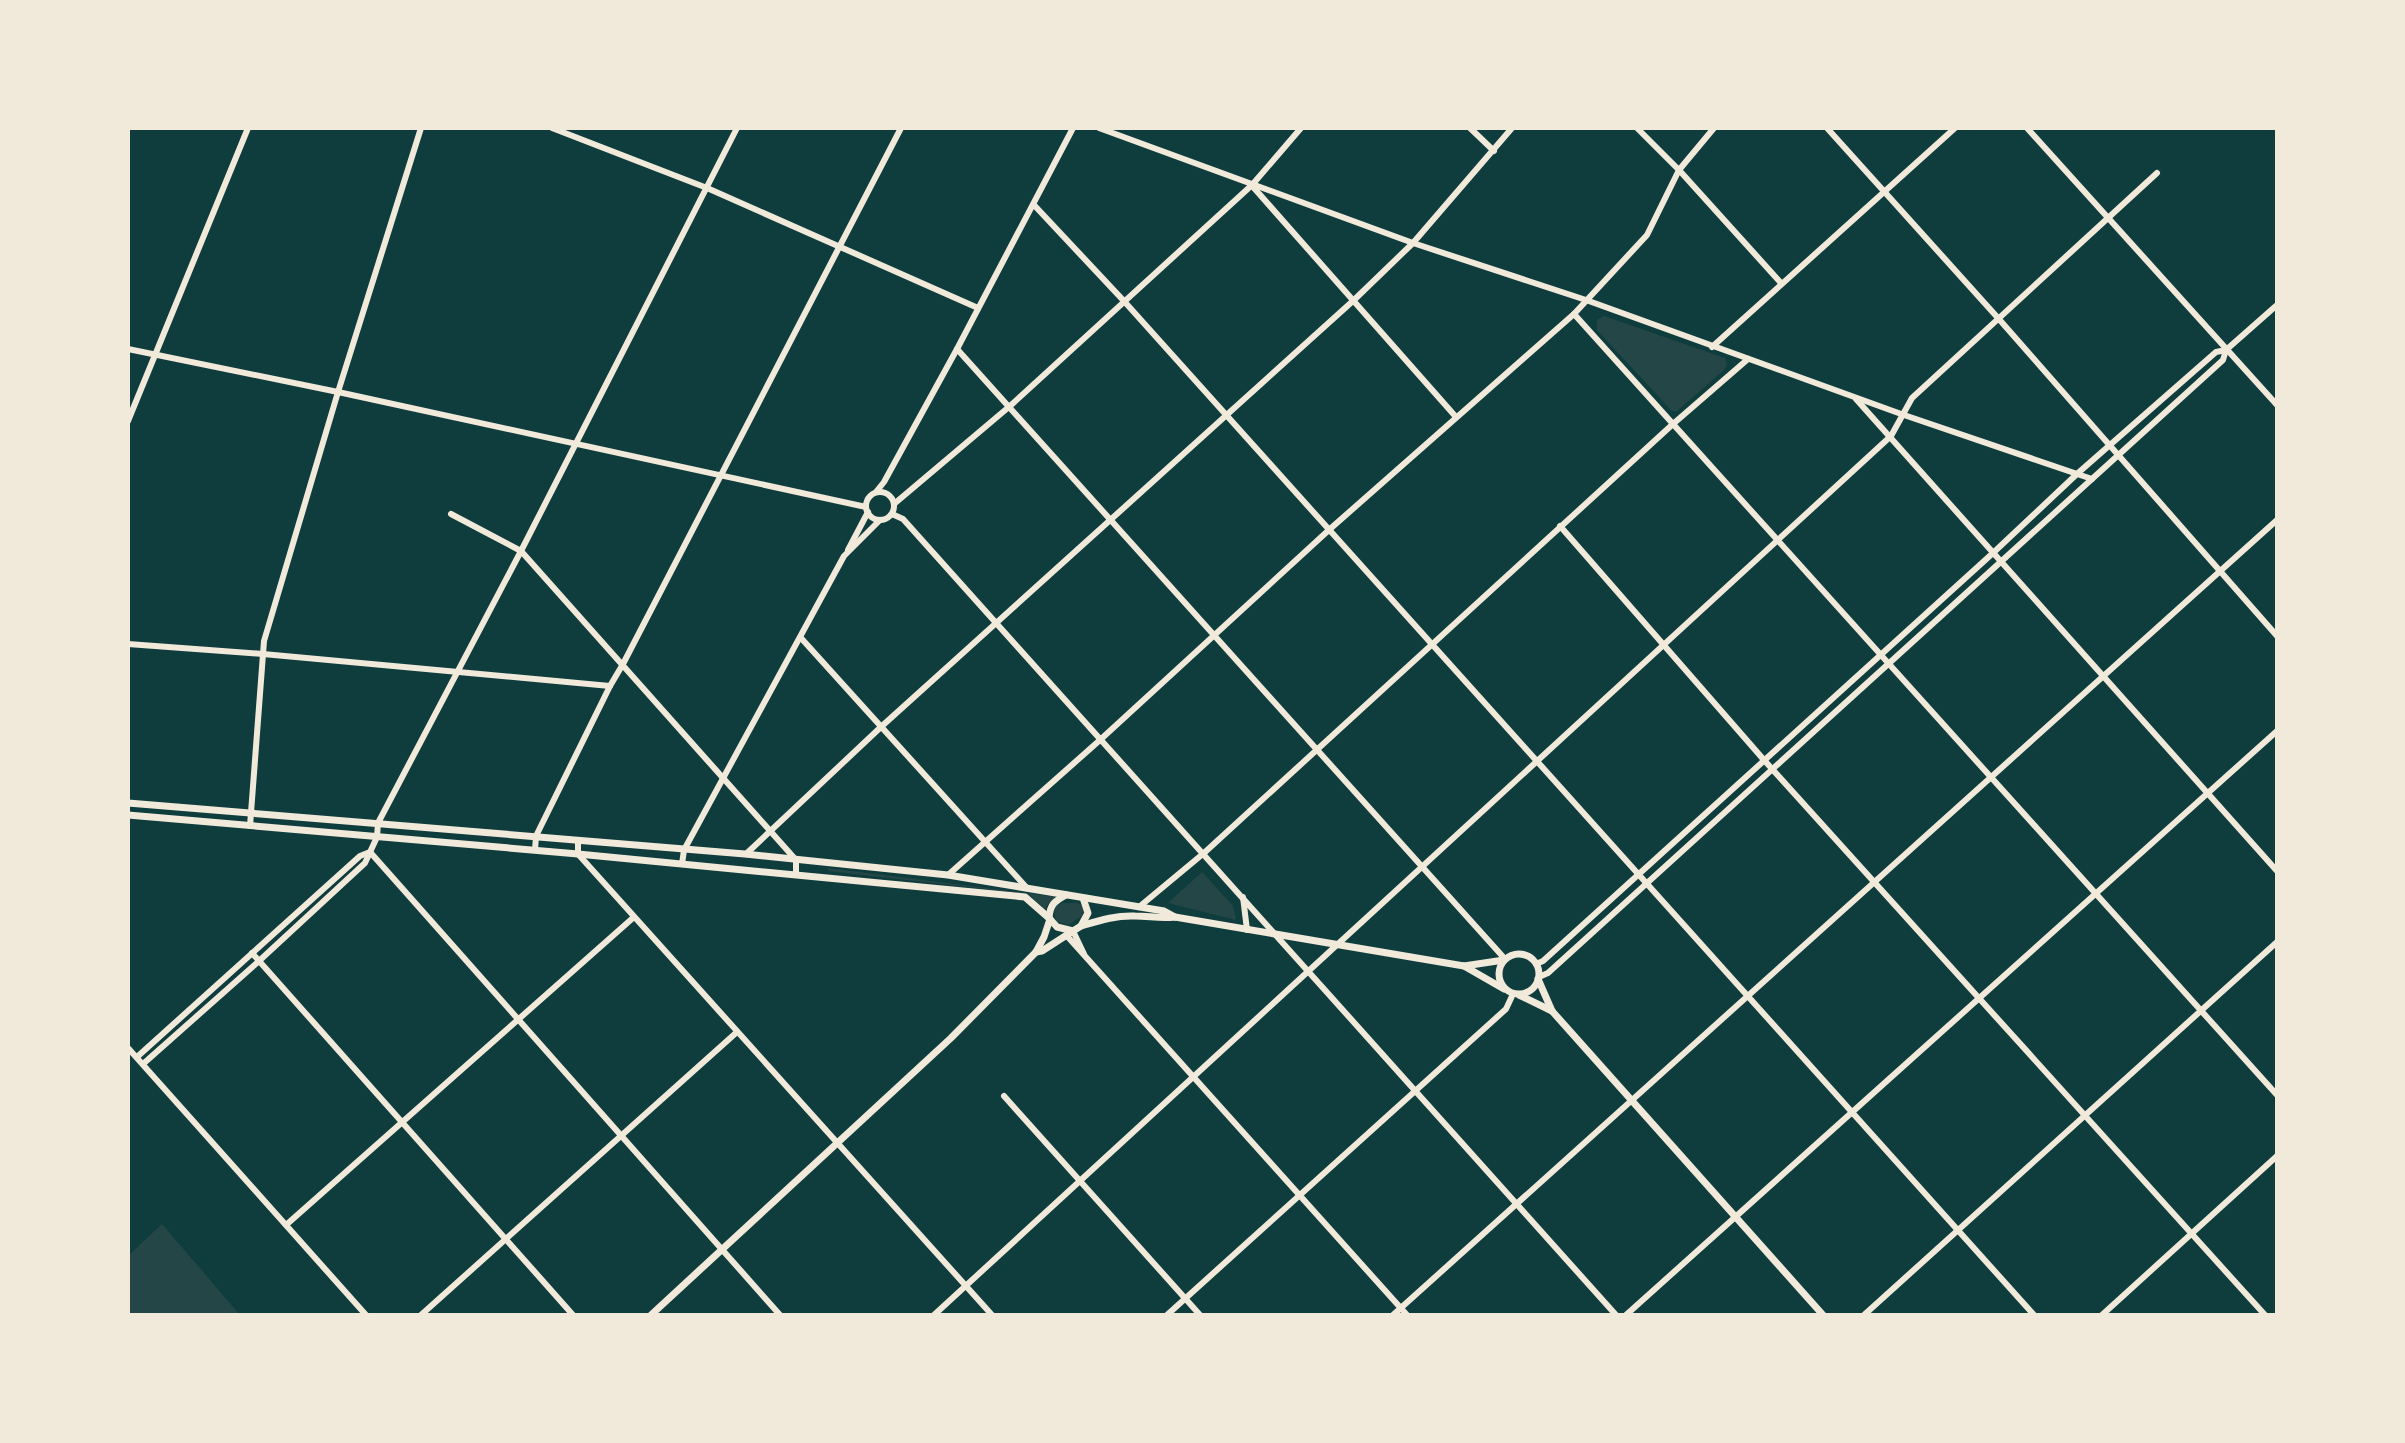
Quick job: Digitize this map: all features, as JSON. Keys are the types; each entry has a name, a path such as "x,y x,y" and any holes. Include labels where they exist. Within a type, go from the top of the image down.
{"street":[{"path":"128,421 248,128"},
{"path":"250,826 264,641 421,128"},
{"path":"552,128 707,188 978,308"},
{"path":"143,1064 365,863 377,837 378,823 737,128"},
{"path":"535,850 536,836 610,686 901,128"},
{"path":"682,864 684,850 844,556 867,510 868,498 884,482 1073,128"},
{"path":"1099,128 1413,243 1586,300 2092,479"},
{"path":"894,504 1010,406 1252,185 1301,128"},
{"path":"1470,128 1494,151"},
{"path":"745,854 882,726 1354,300 1413,243 1512,128"},
{"path":"1637,128 1781,283"},
{"path":"948,875 987,843 1330,529 1574,314 1647,235 1679,170 1714,128"},
{"path":"1827,128 2277,636"},
{"path":"1712,347 1955,128"},
{"path":"2027,128 2277,405"},
{"path":"934,1315 1891,436 1912,398 2157,173"},
{"path":"1252,185 1456,417"},
{"path":"1034,205 1434,644 2034,1315"},
{"path":"1536,964 1543,961 2078,473 2216,352 2226,350 2277,305"},
{"path":"1574,314 2277,1095"},
{"path":"128,349 721,475 867,510 880,520"},
{"path":"957,349 1505,959"},
{"path":"1512,993 1529,992 1539,978 2223,360 2226,350"},
{"path":"1139,907 1204,853 1560,526 1748,359"},
{"path":"1853,396 2277,871"},
{"path":"876,492 890,495 894,504 892,514"},
{"path":"451,514 521,551 771,830 796,860 796,875"},
{"path":"844,556 880,520 892,514"},
{"path":"892,514 903,519 1616,1315"},
{"path":"1393,1315 2277,520"},
{"path":"1560,526 1764,760 2265,1315"},
{"path":"801,638 1026,887"},
{"path":"128,644 610,686"},
{"path":"1626,1315 2277,731"},
{"path":"128,803 745,854 948,875 1464,966 1505,959 1514,954 1525,955 1536,964 1552,1011 1823,1315"},
{"path":"128,815 1025,897 1057,927 1074,931"},
{"path":"578,841 578,854 992,1315"},
{"path":"137,1057 360,856 370,852"},
{"path":"370,852 780,1315"},
{"path":"651,1315 951,1038 1036,952 1044,937 1049,908 1066,895"},
{"path":"1243,897 1247,930"},
{"path":"1083,898 1088,913 1074,931 1078,951 1084,954 1407,1315"},
{"path":"1036,952 1074,931 1107,919 1133,915 1165,919 1175,917"},
{"path":"286,1225 634,917"},
{"path":"1864,1315 2277,942"},
{"path":"252,953 573,1315"},
{"path":"1505,959 1498,975 1512,993"},
{"path":"1464,966 1552,1011"},
{"path":"1167,1315 1506,1009 1512,993"},
{"path":"421,1315 737,1032"},
{"path":"128,1048 366,1315"},
{"path":"1004,1096 1200,1315"},
{"path":"2102,1315 2277,1156"}],"shaded area":[{"path":"1604,316 1725,358 1727,364 1677,411 1672,411 1597,330 1597,320"},
{"path":"828,868 1057,897 1046,906 1046,910 1028,894 828,871"},
{"path":"1202,872 1233,906 1236,920 1168,903"},
{"path":"1063,903 1083,906 1082,916 1068,925 1056,921 1056,906"},
{"path":"162,1224 240,1315 128,1315 128,1256"}]}
